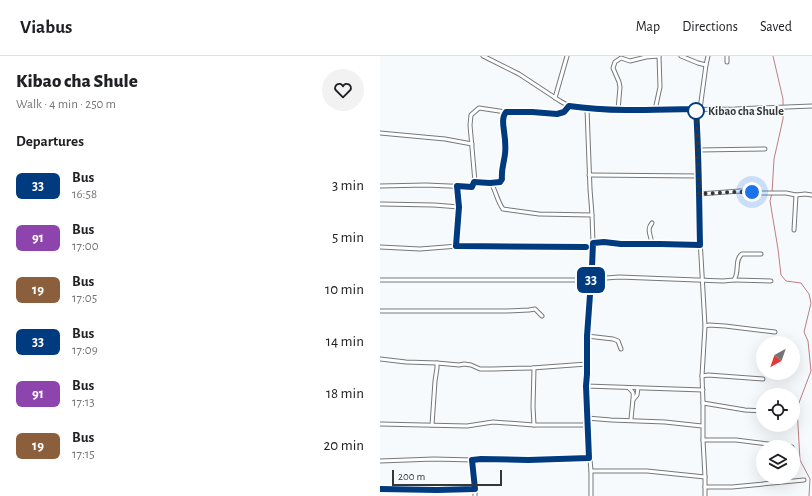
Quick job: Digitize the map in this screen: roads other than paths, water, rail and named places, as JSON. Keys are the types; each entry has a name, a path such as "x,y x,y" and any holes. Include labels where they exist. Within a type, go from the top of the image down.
{"street":[{"path":"483,56 519,74 569,106 587,109 735,109 812,106"},
{"path":"556,98 567,56"},
{"path":"618,110 620,87 613,70 615,62 621,58 630,61 646,57 659,56 660,87 655,110"},
{"path":"681,56 698,64 706,65"},
{"path":"704,496 706,477 702,440 702,376 705,326 699,222 698,109 708,56"},
{"path":"726,62 727,56"},
{"path":"380,186 426,185 472,187 474,182 470,118 477,108 506,112 557,114 564,112 569,106"},
{"path":"587,109 593,245 587,336 586,386 591,496"},
{"path":"474,182 500,182 502,179 501,173 505,153 503,119 506,112"},
{"path":"380,133 445,139 472,144"},
{"path":"698,150 765,149"},
{"path":"589,175 699,176"},
{"path":"490,183 494,188 499,204 503,209 539,214 592,215"},
{"path":"456,246 459,207 457,186"},
{"path":"699,194 734,191 812,195"},
{"path":"794,230 796,195"},
{"path":"380,204 459,207"},
{"path":"652,223 648,230 651,235 652,244"},
{"path":"380,247 420,249 456,246 586,247 604,242 621,244 700,245"},
{"path":"734,280 737,274 739,256 742,254 761,254"},
{"path":"380,280 591,280 619,277 723,281 771,281"},
{"path":"380,312 496,311 535,309 542,316"},
{"path":"705,326 725,326 775,332"},
{"path":"587,336 613,339 618,341 621,349"},
{"path":"380,359 406,362 464,364 480,369 534,368 587,364"},
{"path":"432,425 437,363"},
{"path":"534,368 534,425"},
{"path":"702,376 708,375 756,378"},
{"path":"586,386 703,390"},
{"path":"627,387 633,393 631,420"},
{"path":"633,400 637,395 638,388"},
{"path":"703,403 756,411"},
{"path":"587,418 665,422 702,426"},
{"path":"380,424 467,426 493,422 534,425 587,425"},
{"path":"702,440 736,440 756,442"},
{"path":"380,461 434,459 528,460 589,458"},
{"path":"472,460 475,496"},
{"path":"591,471 647,471 706,477"},
{"path":"705,487 732,487 804,480"},
{"path":"380,489 475,489"},
{"path":"436,496 437,490"}],"waterway":[{"path":"773,56 783,105"},
{"path":"783,109 783,119 774,159 772,193 770,201 781,275 786,281 801,283 809,294 811,303 804,332 808,341 811,371 797,408 800,460 810,479 809,496"}],"place":[{"name":"Kibao cha Shule","path":"696,111"}]}
